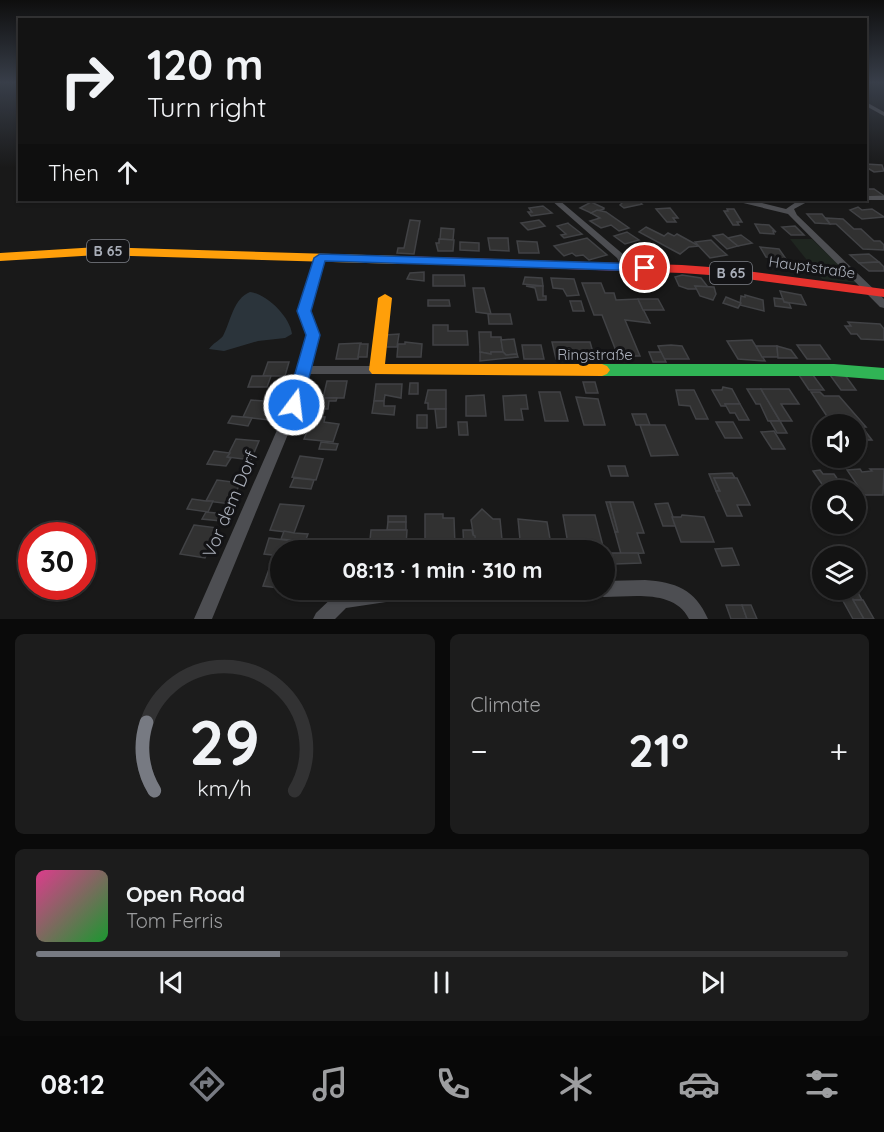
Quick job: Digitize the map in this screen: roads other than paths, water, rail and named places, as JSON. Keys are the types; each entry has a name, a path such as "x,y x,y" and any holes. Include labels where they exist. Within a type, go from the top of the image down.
{"main road":[{"name":"B 65","path":"0,257 98,251 320,258"},
{"name":"Hauptstraße","path":"320,258 723,272 878,293"},
{"path":"377,370 385,298"},
{"name":"Ringstraße","path":"377,370 834,370 884,374"}],"street":[{"path":"867,198 884,198"},
{"path":"556,201 621,257 626,267"},
{"path":"746,201 790,212 878,293 884,305"},
{"path":"790,212 790,208 802,201"},
{"name":"Vor dem Dorf","path":"203,619 294,405 313,335 304,311 320,258"},
{"path":"303,370 377,370"},
{"path":"615,589 663,589 681,595 697,612 699,619"},
{"path":"322,619 342,600"}]}
